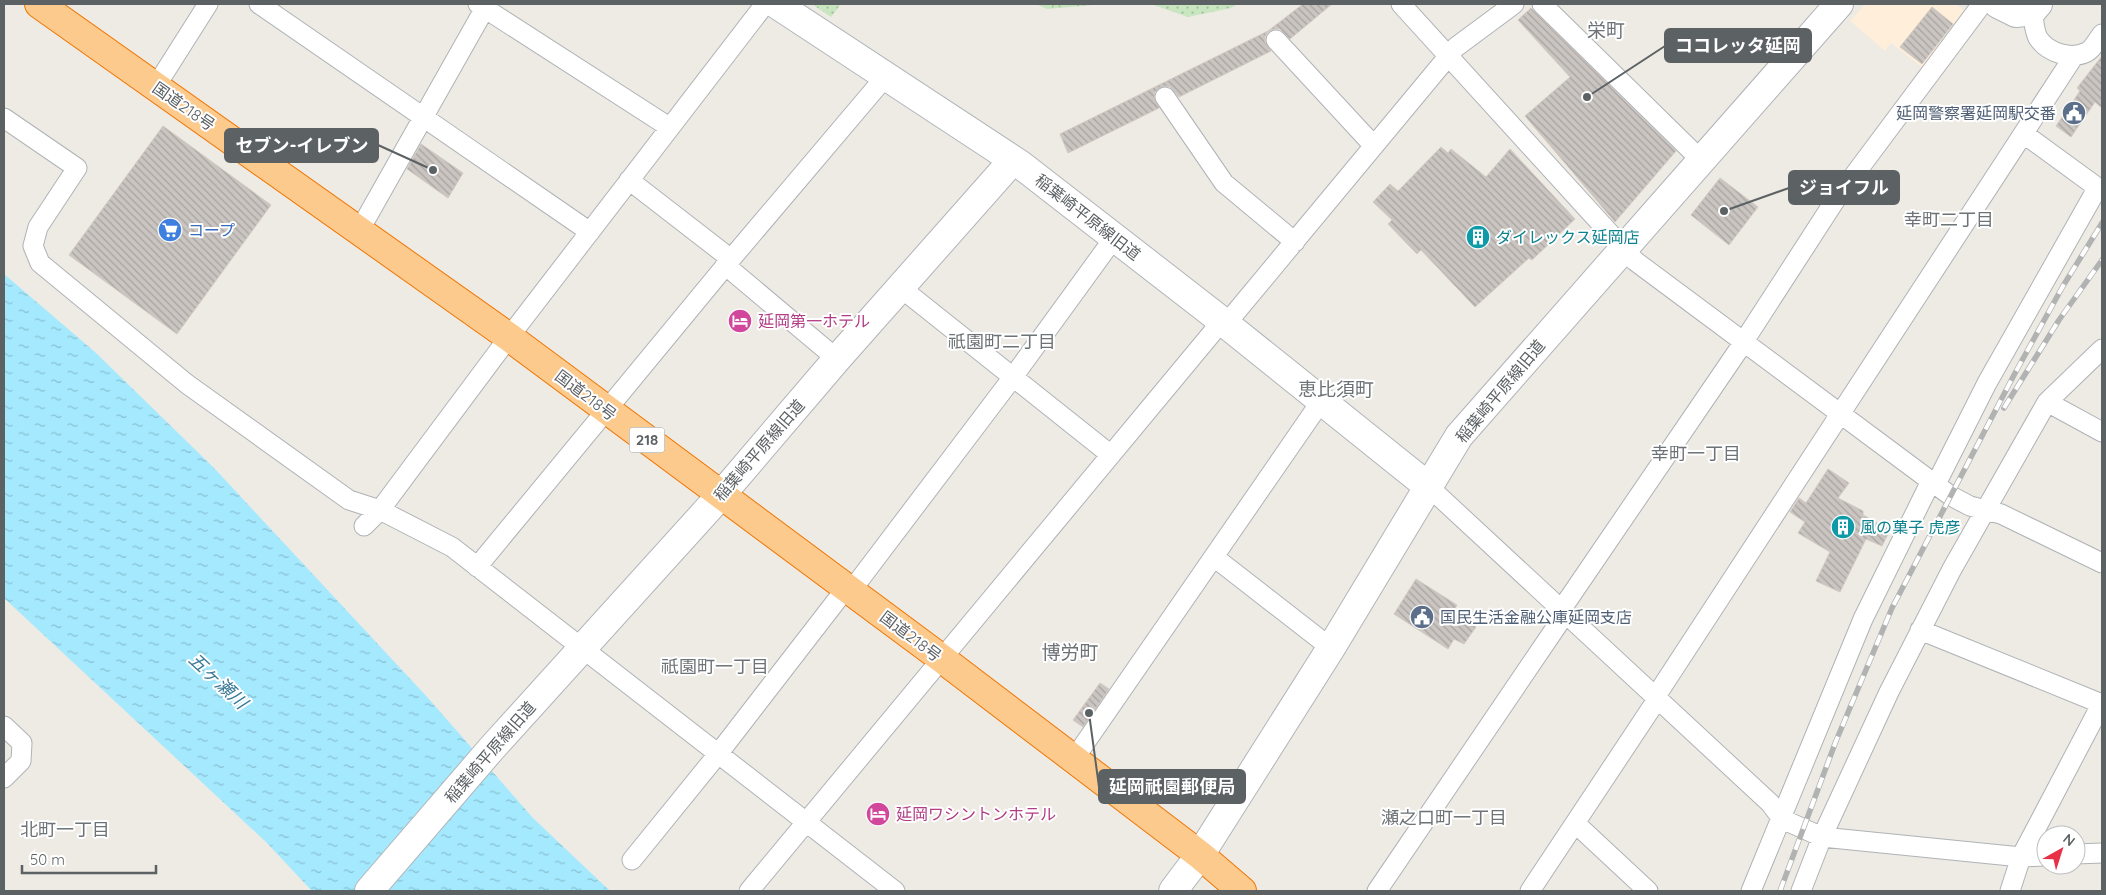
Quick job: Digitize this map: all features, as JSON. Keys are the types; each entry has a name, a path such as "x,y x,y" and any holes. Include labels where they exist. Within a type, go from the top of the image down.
{"highway":[{"name":"国道218号","path":"39,4 509,337 941,658 1200,855 1242,891"}],"street":[{"path":"156,86 208,4"},
{"path":"258,4 590,232"},
{"path":"364,526 380,510 628,180 765,4"},
{"path":"776,4 1013,160"},
{"path":"1401,4 1635,261 1958,499 1986,512 2001,514 2102,563"},
{"path":"749,891 941,658 1224,322 1295,242 1448,56 1456,47 1514,4"},
{"path":"1542,4 1701,160"},
{"path":"1376,891 1834,202 1982,4"},
{"path":"1993,4 2046,48 2057,53 2074,56 2089,51 2102,34"},
{"path":"1998,4 2016,13 2035,7 2037,37 2046,48"},
{"path":"359,231 424,118 481,6 669,127"},
{"name":"稲葉崎平原線旧道","path":"369,891 492,748 721,495 837,359 1013,160 1224,322 1429,487 1459,436 1701,160 1830,7"},
{"path":"1276,40 1374,146"},
{"path":"1530,891 2074,56"},
{"path":"477,567 608,411 728,262 886,76"},
{"path":"1166,97 1224,183 1295,242"},
{"path":"4,118 77,168 38,227 33,246 40,263 187,384 349,500 380,510 452,547 895,891"},
{"path":"1751,891 1863,619 1987,383 2094,194 2094,186 2024,134"},
{"path":"628,180 728,262 837,359"},
{"path":"632,860 849,589 1013,377 1114,238"},
{"path":"901,288 1111,456"},
{"path":"1802,891 1822,836 1920,630 1952,569 2047,402 2102,349"},
{"path":"1074,759 1322,400"},
{"path":"2047,402 2102,432"},
{"path":"1173,891 1200,855 1331,648 1429,487 1770,803 1782,819 1822,836 2021,857 2036,856"},
{"path":"1214,556 1331,648"},
{"path":"1920,630 2102,703 2096,729 2021,857 2010,891"},
{"path":"4,726 22,742 21,760 4,778"},
{"path":"1575,822 1648,891"},
{"path":"2086,854 2102,853"}],"shaded area":[{"path":"1865,4 1956,4 1966,12 1923,68 1891,43 1885,51 1850,21"}],"green space":[{"path":"812,4 841,4 831,17"},
{"path":"1036,4 1104,4 1047,9"},
{"path":"1151,4 1237,4 1231,8 1188,17"}],"water":[{"name":"五ヶ瀬川","path":"4,274 96,353 214,468 428,698 533,818 610,891 312,891 266,842 4,598"}],"building":[{"path":"1303,4 1332,4 1290,39 1280,29 1269,31 1265,36 1265,42 1271,51 1179,97 1170,87 1159,88 1155,92 1154,97 1159,108 1068,153 1060,134 1268,31"},
{"path":"1932,7 1953,24 1922,64 1900,47"},
{"path":"1531,8 1676,151 1615,222 1525,116 1570,77 1518,20"},
{"path":"2102,56 2102,108 2095,102 2071,137 2056,126 2080,91 2077,88"},
{"name":"コープ","path":"163,126 271,205 177,334 69,255"},
{"path":"421,144 463,173 448,198 407,169"},
{"name":"ダイレックス延岡店","path":"1441,147 1448,153 1451,149 1486,177 1510,149 1575,219 1532,260 1529,258 1475,307 1421,250 1417,254 1388,224 1392,220 1373,202 1390,184 1398,191"},
{"path":"1720,178 1758,207 1729,245 1691,215"},
{"name":"風の菓子 虎彦","path":"1828,469 1849,483 1838,498 1863,511 1863,515 1890,530 1882,546 1866,539 1840,592 1816,581 1830,552 1798,533 1805,522 1790,512 1799,498 1806,503"},
{"path":"1416,579 1457,605 1453,612 1476,627 1464,644 1454,639 1448,649 1394,614"},
{"path":"1100,683 1109,689 1083,727 1073,720"}],"railway":[{"path":"1780,891 1836,741 1892,608 2014,375 2063,286 2102,223"},
{"path":"2004,408 2059,320 2102,260"}],"place":[{"name":"ココレッタ延岡","path":"1587,97"},
{"name":"延岡警察署延岡駅交番","path":"2074,113"},
{"name":"セブン-イレブン","path":"433,170"},
{"name":"ジョイフル","path":"1724,211"},
{"name":"コープ","path":"170,230"},
{"name":"ダイレックス延岡店","path":"1478,237"},
{"name":"延岡第一ホテル","path":"740,321"},
{"name":"風の菓子 虎彦","path":"1843,527"},
{"name":"国民生活金融公庫延岡支店","path":"1422,617"},
{"name":"延岡祇園郵便局","path":"1089,713"},
{"name":"延岡ワシントンホテル","path":"878,814"}],"district":[{"name":"栄町","path":"1606,30"},
{"name":"幸町二丁目","path":"1949,220"},
{"name":"祇園町二丁目","path":"1002,342"},
{"name":"恵比須町","path":"1336,389"},
{"name":"幸町一丁目","path":"1696,454"},
{"name":"博労町","path":"1070,652"},
{"name":"祇園町一丁目","path":"715,667"},
{"name":"瀬之口町一丁目","path":"1444,818"},
{"name":"北町一丁目","path":"65,830"}]}
